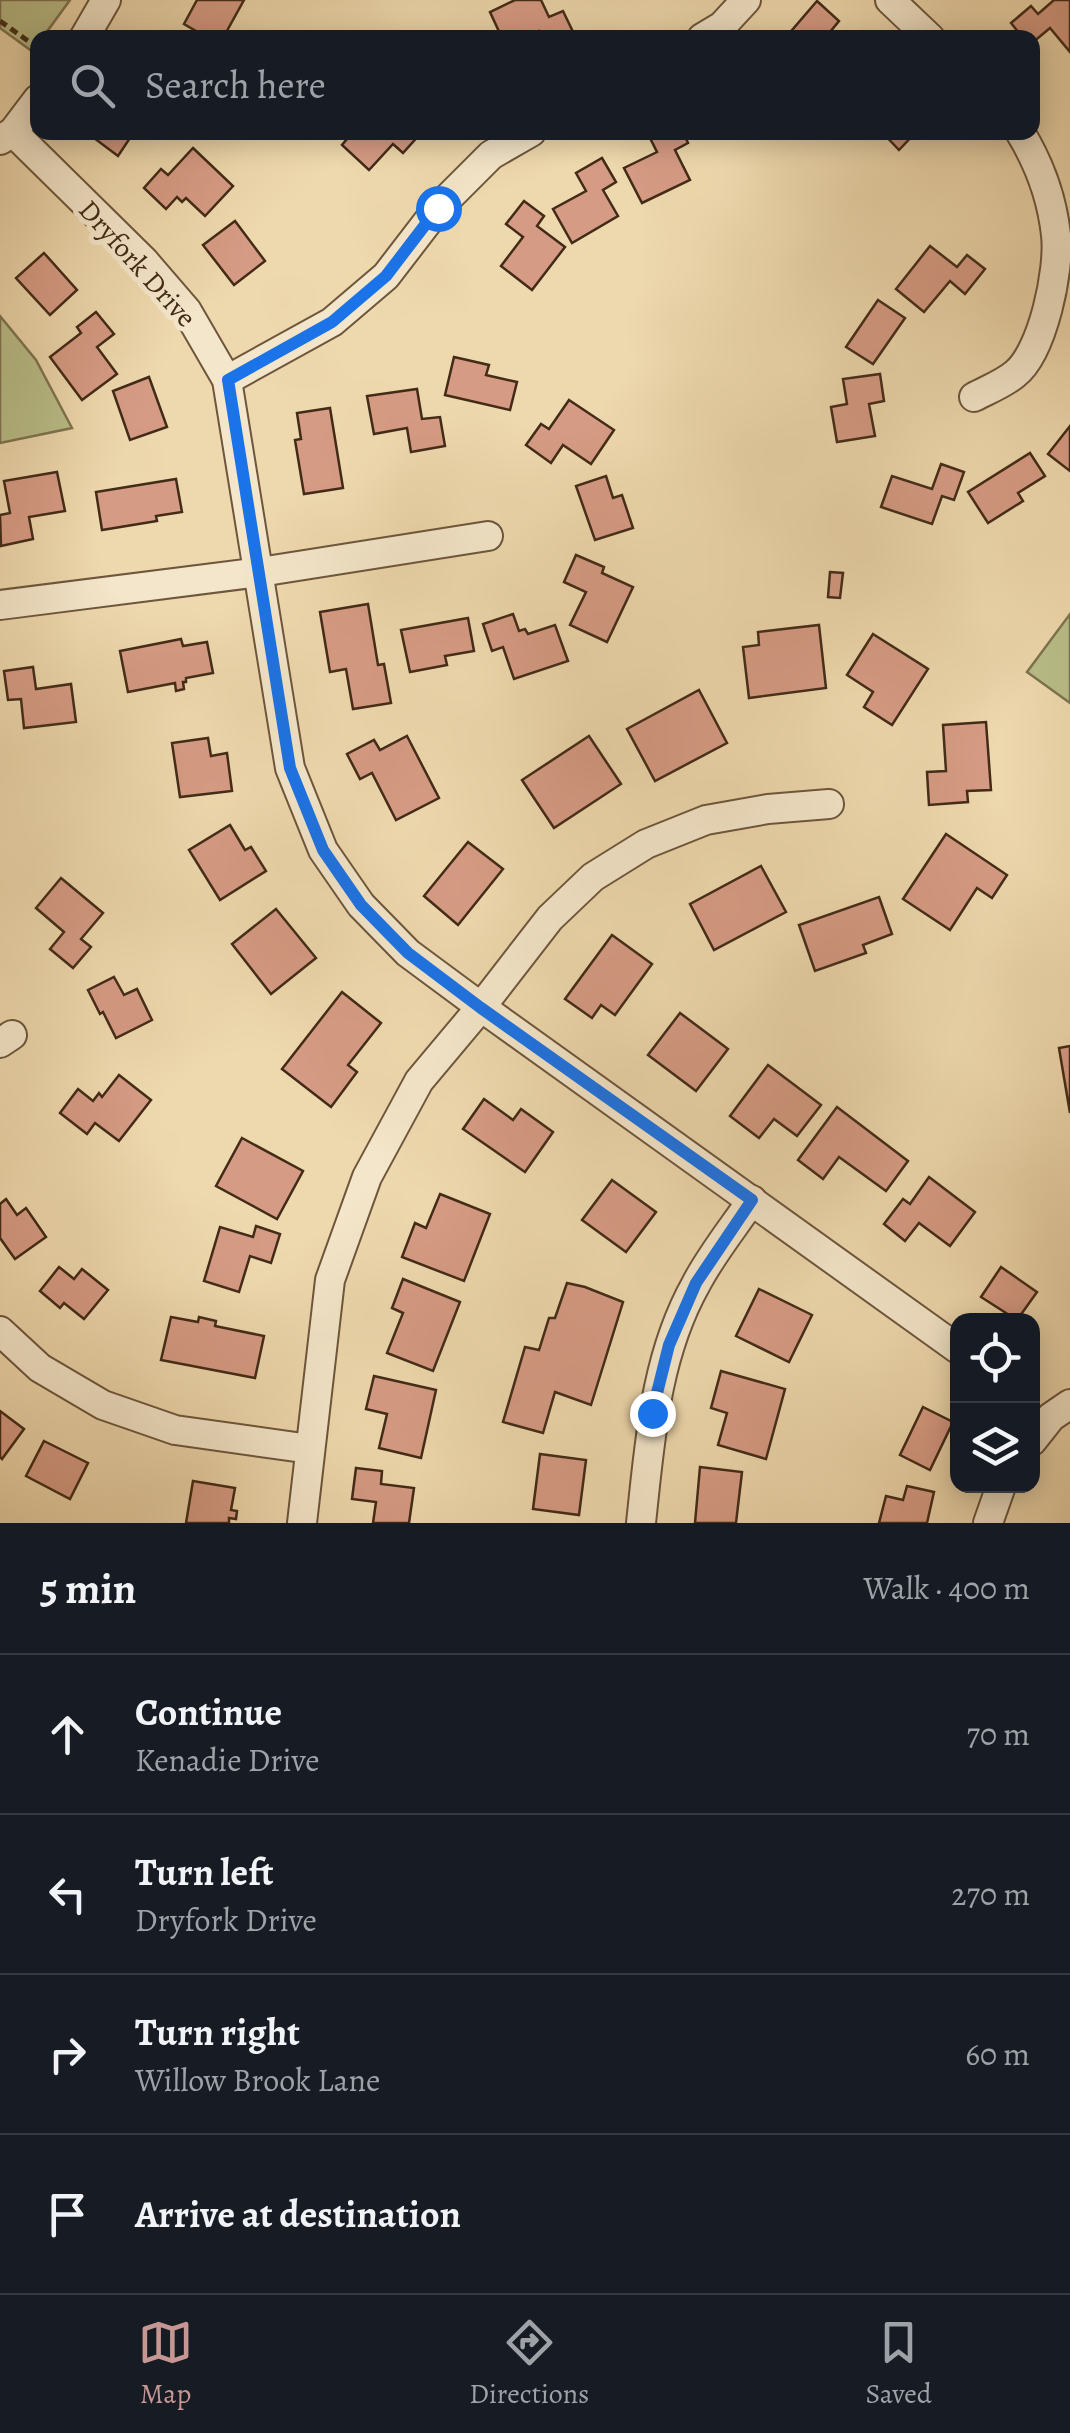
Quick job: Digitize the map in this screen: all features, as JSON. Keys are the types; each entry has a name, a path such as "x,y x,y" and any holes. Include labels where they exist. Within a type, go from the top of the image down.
{"street":[{"path":"89,30 106,0"},
{"path":"715,30 746,0"},
{"path":"890,0 922,30"},
{"path":"6,136 30,108"},
{"name":"Dryfork Drive","path":"6,136 155,274 187,312 228,380 290,768 323,850 361,905 408,953 481,1008 950,1343"},
{"path":"228,380 332,322 386,276 438,208 491,155 517,140"},
{"path":"974,397 1017,373 1040,338 1064,239 1046,184 1024,140"},
{"path":"0,605 260,572 488,536"},
{"path":"302,1523 330,1280 367,1177 419,1081 550,918 593,877 646,844 706,820 829,804"},
{"path":"641,1523 652,1413 669,1345 696,1283 752,1200"},
{"path":"0,1331 40,1368 103,1406 175,1430 310,1448"},
{"path":"988,1523 999,1493"}],"path":[{"path":"0,21 30,42"}],"green space":[{"path":"0,0 70,0 48,30 30,30 30,50 0,28"},
{"path":"0,316 36,360 72,428 0,443"},
{"path":"1070,614 1070,703 1027,672"}],"building":[{"path":"197,0 244,0 227,30 194,30 184,24"},
{"path":"515,0 541,0 549,17 563,11 572,30 498,30 490,12"},
{"path":"1054,0 1070,0 1070,52 1050,28 1040,36 1040,30 1017,30 1011,23 1031,6 1038,14"},
{"path":"817,1 839,21 832,30 792,30"},
{"path":"97,140 129,140 118,156"},
{"path":"346,140 415,140 403,153 393,144 369,170 342,145"},
{"path":"651,140 687,140 688,143 675,150 690,180 642,203 624,168 657,152"},
{"path":"890,140 908,140 899,150"},
{"path":"193,148 233,186 205,216 186,198 182,202 177,197 166,209 144,188 161,169 168,175"},
{"path":"602,158 616,182 603,190 618,216 572,243 553,209 586,191 576,173"},
{"path":"524,201 544,216 537,226 565,247 532,290 501,266 523,237 506,224"},
{"path":"235,221 265,261 234,285 203,245"},
{"path":"930,246 957,267 967,255 985,269 965,294 950,281 924,312 896,289"},
{"path":"44,253 77,290 50,315 16,278"},
{"path":"878,300 905,318 873,364 846,347"},
{"path":"96,312 114,334 97,347 117,374 82,400 50,357 81,333 77,327"},
{"path":"454,357 489,365 486,375 517,382 510,410 445,395"},
{"path":"880,374 884,401 869,404 875,436 837,442 831,407 847,404 843,379"},
{"path":"149,377 167,427 130,440 113,391"},
{"path":"417,389 422,419 440,417 445,446 411,452 407,428 374,434 367,396"},
{"path":"569,400 614,430 591,464 563,445 551,463 526,445 541,424 549,429"},
{"path":"330,408 343,488 304,494 295,440 301,439 297,413"},
{"path":"1070,426 1070,471 1048,454"},
{"path":"1030,453 1045,476 1018,493 1023,501 988,523 968,492"},
{"path":"941,464 964,472 954,500 942,496 932,524 881,507 892,476 932,489"},
{"path":"57,472 65,511 29,517 33,539 1,546 0,515 10,513 4,481"},
{"path":"606,476 613,498 622,495 633,528 595,540 576,486"},
{"path":"176,479 182,512 156,516 157,521 102,530 96,492"},
{"path":"576,555 604,567 602,573 633,587 607,642 570,625 586,592 564,582"},
{"path":"830,572 843,573 840,598 828,597"},
{"path":"368,604 378,665 384,664 391,703 353,709 346,669 330,672 320,612"},
{"path":"513,614 519,631 525,629 528,634 555,625 568,661 514,679 503,647 492,651 483,624"},
{"path":"468,618 474,651 445,656 447,665 410,672 401,630"},
{"path":"819,625 826,688 749,698 743,647 759,645 758,632"},
{"path":"873,634 928,669 892,725 864,707 873,692 847,675"},
{"path":"181,639 183,646 207,642 213,673 186,678 184,689 176,691 175,683 128,692 120,651"},
{"path":"33,667 36,689 71,684 76,722 24,728 21,699 8,700 4,671"},
{"path":"699,690 727,743 655,781 627,729"},
{"path":"986,722 991,790 967,791 968,802 929,805 927,772 946,771 943,725"},
{"path":"407,736 439,798 396,820 372,773 360,779 347,754 374,740 380,750"},
{"path":"589,736 621,784 554,828 522,780"},
{"path":"208,738 211,756 227,753 232,791 180,797 172,743"},
{"path":"230,825 245,850 251,847 266,871 220,900 189,850"},
{"path":"946,834 1007,875 992,898 977,888 950,930 903,899"},
{"path":"468,842 503,869 458,925 424,896"},
{"path":"761,866 786,912 714,950 690,904"},
{"path":"61,878 103,913 81,939 91,947 73,968 50,949 64,932 36,908"},
{"path":"879,897 892,934 863,945 866,953 815,971 799,925"},
{"path":"276,909 316,958 271,994 232,944"},
{"path":"612,935 652,964 615,1015 601,1005 592,1018 565,999"},
{"path":"114,977 124,995 137,989 152,1020 116,1038 88,990"},
{"path":"342,992 381,1023 348,1065 357,1072 331,1107 282,1069"},
{"path":"680,1013 728,1049 696,1091 648,1055"},
{"path":"1070,1046 1070,1113 1059,1048"},
{"path":"768,1065 821,1105 797,1136 774,1119 759,1138 730,1116"},
{"path":"119,1075 151,1100 119,1141 95,1123 87,1134 60,1113 78,1089 93,1101 99,1093 102,1097"},
{"path":"484,1099 513,1120 521,1109 553,1132 525,1172 463,1129"},
{"path":"837,1107 908,1161 886,1191 839,1157 823,1179 798,1160"},
{"path":"242,1138 303,1171 277,1219 216,1186"},
{"path":"929,1177 975,1212 950,1246 919,1223 905,1241 884,1224 903,1199 910,1204"},
{"path":"612,1180 656,1212 626,1252 582,1220"},
{"path":"440,1194 490,1214 464,1281 402,1257 415,1223 426,1228"},
{"path":"6,1199 17,1215 26,1208 46,1237 15,1259 0,1238 0,1204"},
{"path":"256,1226 280,1234 271,1263 250,1256 239,1292 204,1281 220,1227 253,1237"},
{"path":"59,1267 74,1279 82,1269 108,1290 84,1319 64,1303 60,1308 40,1291"},
{"path":"1001,1267 1037,1292 1022,1313 1006,1313 981,1297"},
{"path":"403,1279 460,1302 433,1371 387,1353 403,1313 392,1308"},
{"path":"567,1283 623,1302 591,1405 555,1392 543,1433 503,1422 525,1347 539,1350 549,1318 555,1318"},
{"path":"759,1289 812,1315 789,1362 736,1336"},
{"path":"171,1317 198,1322 199,1317 216,1321 215,1326 264,1336 255,1378 161,1360"},
{"path":"721,1371 785,1389 766,1459 718,1445 727,1413 711,1408"},
{"path":"374,1376 436,1390 421,1458 379,1448 387,1414 366,1409"},
{"path":"923,1407 950,1420 930,1470 900,1455"},
{"path":"0,1411 24,1429 2,1459 0,1457"},
{"path":"44,1441 88,1463 70,1499 26,1476"},
{"path":"540,1454 586,1460 579,1515 533,1509"},
{"path":"700,1467 742,1472 736,1523 695,1523"},
{"path":"356,1468 382,1471 381,1484 414,1488 409,1523 373,1523 376,1502 352,1499"},
{"path":"193,1481 235,1488 231,1510 237,1511 236,1519 229,1518 229,1523 186,1523"},
{"path":"907,1486 934,1492 927,1523 879,1523 886,1496 903,1500"}],"route":[{"path":"438,208 386,276 332,322 228,380 290,768 323,850 361,905 408,953 752,1200 696,1283 669,1345 652,1413"}]}
